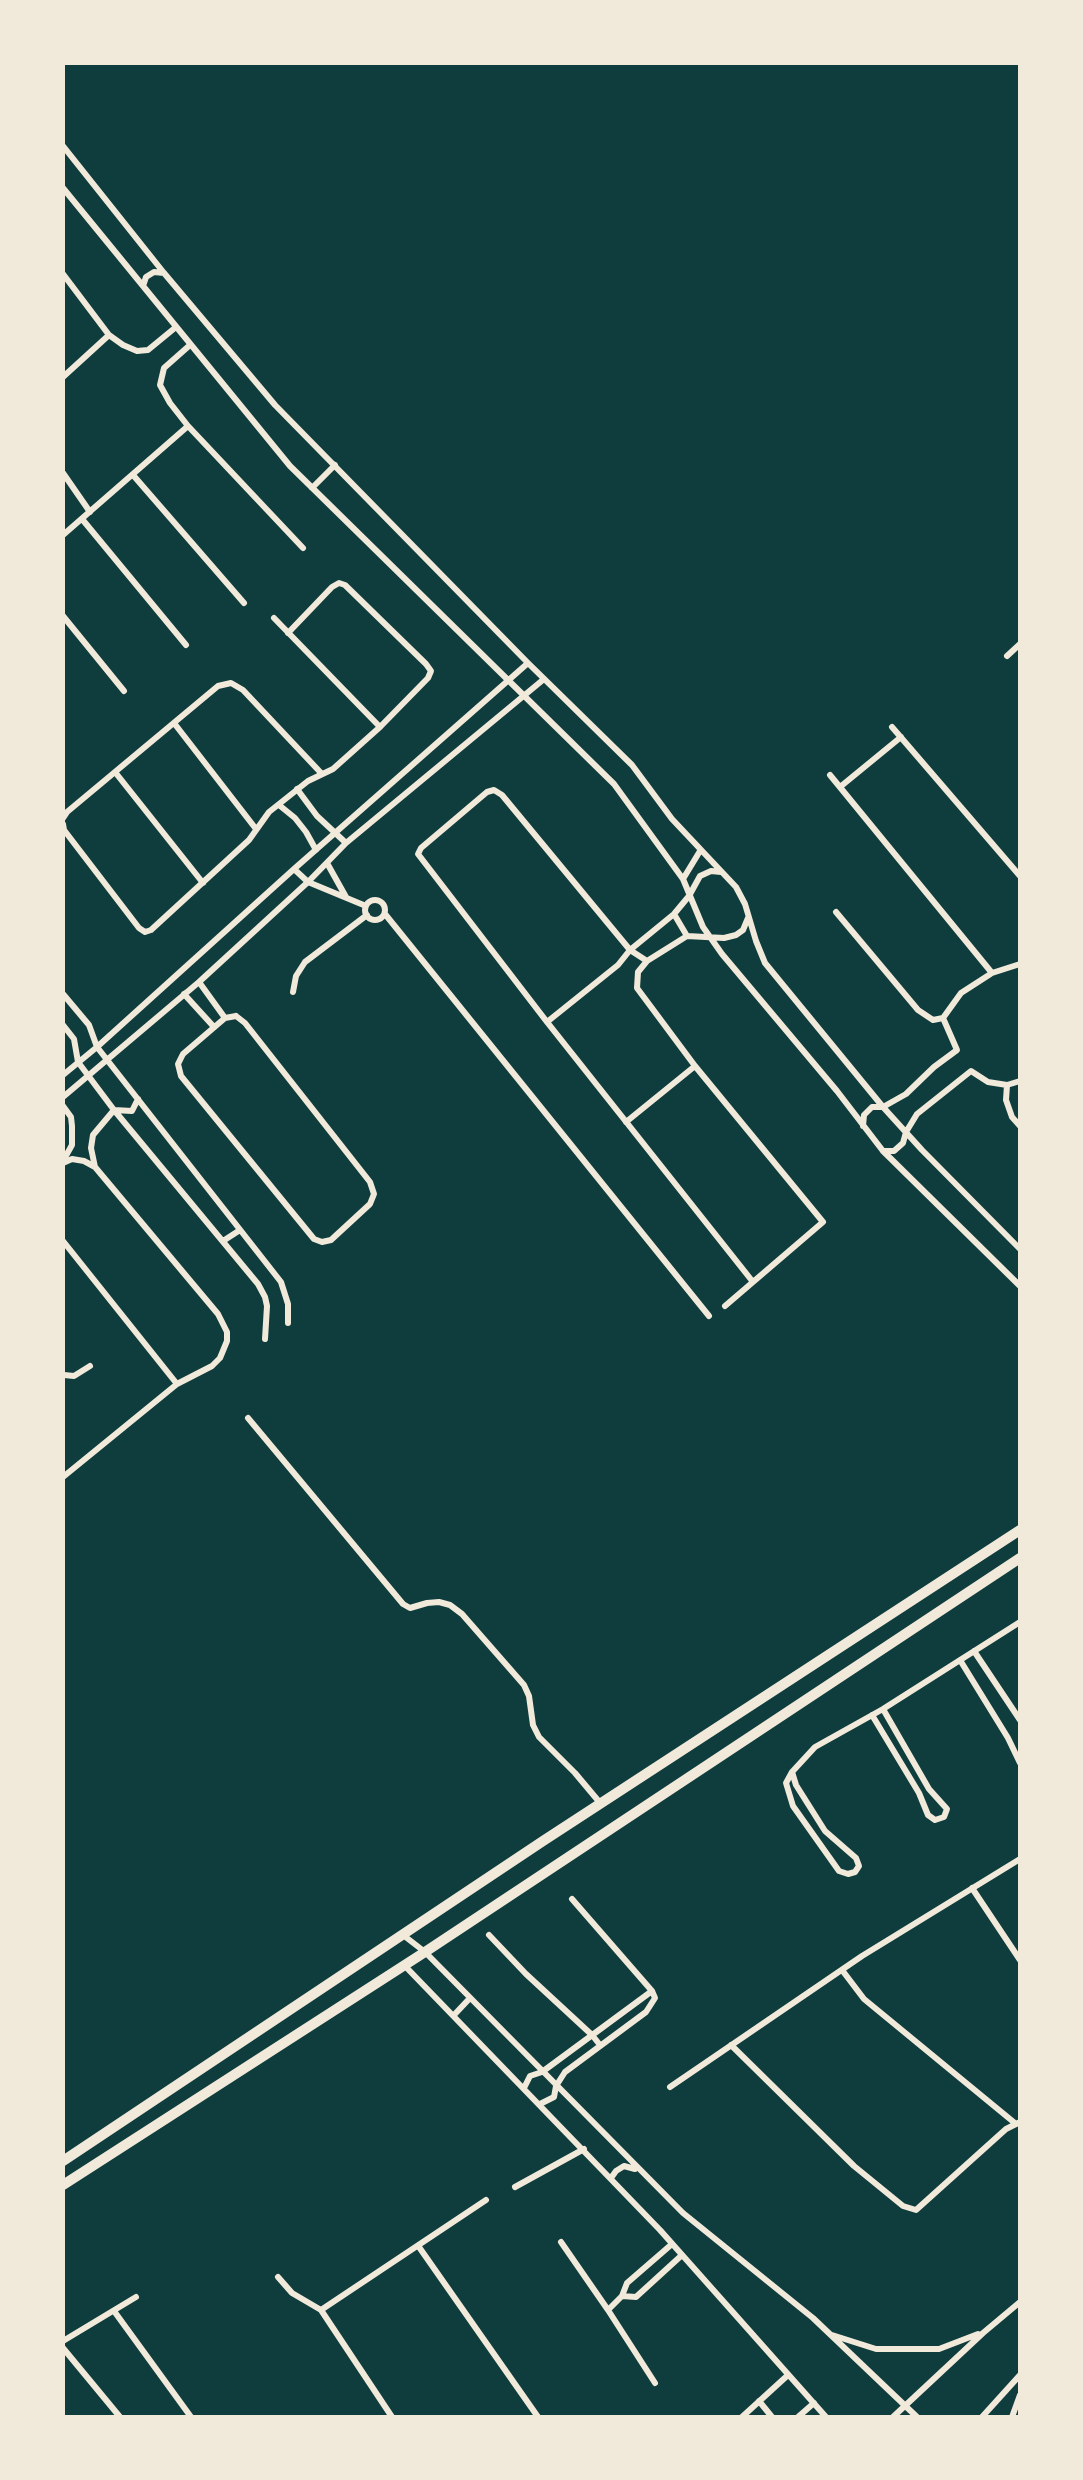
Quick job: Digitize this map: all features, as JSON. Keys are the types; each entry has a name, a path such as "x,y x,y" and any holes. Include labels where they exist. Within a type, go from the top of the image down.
{"main road":[{"path":"63,2161 1020,1530"},
{"path":"63,2185 425,1952 1020,1558"}],"street":[{"path":"63,146 164,273 275,405 632,765 672,819 729,878 745,904 765,963 883,1107 1020,1249"},
{"path":"63,188 290,466 614,784 683,879 708,937 837,1091 883,1151 1020,1286"},
{"path":"143,286 146,276 155,272 164,273"},
{"path":"63,274 109,335 137,351 148,350 176,327"},
{"path":"63,377 109,335"},
{"path":"190,345 164,368 160,385 170,403 188,426 303,548"},
{"path":"63,535 188,426"},
{"path":"313,488 335,465"},
{"path":"63,473 90,512"},
{"path":"133,475 244,603"},
{"path":"82,519 186,645"},
{"path":"63,824 72,841 139,928 145,932 151,930 249,840 279,804 297,789 333,769 380,727 428,678 431,671 345,585 339,583 288,633"},
{"path":"63,616 124,691"},
{"path":"274,618 380,727"},
{"path":"1007,656 1019,647"},
{"path":"63,1074 528,663"},
{"path":"63,1097 199,982 308,882 346,843 544,679"},
{"path":"63,818 66,812 218,687 231,683 243,690 322,774"},
{"path":"174,723 256,829"},
{"path":"892,727 1020,876"},
{"path":"839,787 901,737"},
{"path":"115,772 204,883"},
{"path":"830,775 992,973"},
{"path":"297,789 317,816 346,843"},
{"path":"647,961 630,950 502,795 494,790 487,792 421,848 418,854 753,1282"},
{"path":"279,804 301,825 316,850"},
{"path":"683,879 700,851"},
{"path":"327,863 346,897"},
{"path":"294,869 308,882 366,906"},
{"path":"547,1022 618,965 630,950 674,914 689,896 700,876 711,871 723,872"},
{"path":"367,915 366,906 371,900 378,900 383,904 385,914 709,1315"},
{"path":"836,912 918,1010 933,1020 943,1018 961,993 992,973 1020,964"},
{"path":"367,915 377,920 385,914"},
{"path":"674,914 687,936"},
{"path":"293,992 296,976 305,962 367,915"},
{"path":"725,1306 823,1222 695,1066 637,988 638,972 647,961 687,936 724,938 736,935 743,930 748,918"},
{"path":"199,982 225,1018"},
{"path":"63,994 89,1025 97,1046 108,1061 281,1282 288,1304 288,1323"},
{"path":"184,994 214,1027"},
{"path":"236,1016 245,1023 370,1182 374,1194 370,1204 331,1240 321,1242 314,1239 181,1076 178,1064 183,1054 214,1027 225,1018 236,1016"},
{"path":"863,1126 864,1115 872,1107 883,1107 906,1094 934,1067 957,1050 943,1018"},
{"path":"63,1025 74,1039 78,1062 89,1077 258,1284 265,1297 265,1339"},
{"path":"626,1122 695,1066"},
{"path":"883,1151 894,1150 903,1143 917,1114 971,1071 988,1082 1007,1086 1020,1081"},
{"path":"1007,1086 1006,1100 1012,1117 1020,1126"},
{"path":"114,1110 131,1111 138,1099"},
{"path":"63,1106 71,1117 72,1134 72,1145 63,1162"},
{"path":"94,1167 91,1141 98,1127 114,1110"},
{"path":"63,1162 72,1159 84,1161 94,1167 218,1314 227,1332 224,1350 212,1366 177,1384 63,1477"},
{"path":"223,1241 240,1230"},
{"path":"63,1241 177,1384"},
{"path":"63,1376 74,1376 90,1366"},
{"path":"248,1418 404,1604 410,1608 439,1602 450,1605 462,1614 524,1685 538,1737 575,1773 601,1804"},
{"path":"792,1772 796,1785 825,1830 856,1858 859,1866 855,1872 848,1874 839,1871 793,1806 786,1783 792,1772 815,1747 883,1709 1020,1622"},
{"path":"974,1651 1020,1720"},
{"path":"960,1660 1008,1738 1020,1763"},
{"path":"872,1715 919,1793 928,1815 935,1820 944,1817 947,1809 929,1789 883,1709"},
{"path":"670,2087 842,1970 1020,1859"},
{"path":"972,1888 1020,1960"},
{"path":"540,2104 554,2096 556,2086 565,2072 646,2012 655,1998 652,1991 572,1899"},
{"path":"403,1935 425,1952 683,2213 831,2335 917,2417"},
{"path":"489,1935 600,2045"},
{"path":"404,1965 584,2149 826,2417"},
{"path":"731,2045 855,2166 902,2206 916,2210 1006,2129 1018,2123 864,1999 842,1970"},
{"path":"524,2088 530,2077 542,2072 652,1991"},
{"path":"454,2015 470,1998"},
{"path":"516,2187 584,2149"},
{"path":"611,2178 624,2166 637,2169"},
{"path":"321,2310 486,2200"},
{"path":"561,2242 655,2383"},
{"path":"608,2309 622,2296 627,2283 672,2244"},
{"path":"419,2247 538,2417"},
{"path":"622,2296 636,2297 682,2255"},
{"path":"278,2277 292,2293 321,2310 391,2417"},
{"path":"63,2341 136,2297"},
{"path":"893,2417 1020,2302"},
{"path":"114,2311 191,2417"},
{"path":"831,2335 876,2349 939,2349 983,2333"},
{"path":"63,2348 120,2417"},
{"path":"741,2417 788,2375"},
{"path":"982,2417 1020,2375"},
{"path":"1012,2417 1020,2395"},
{"path":"759,2401 772,2417"},
{"path":"798,2417 814,2403"}]}
